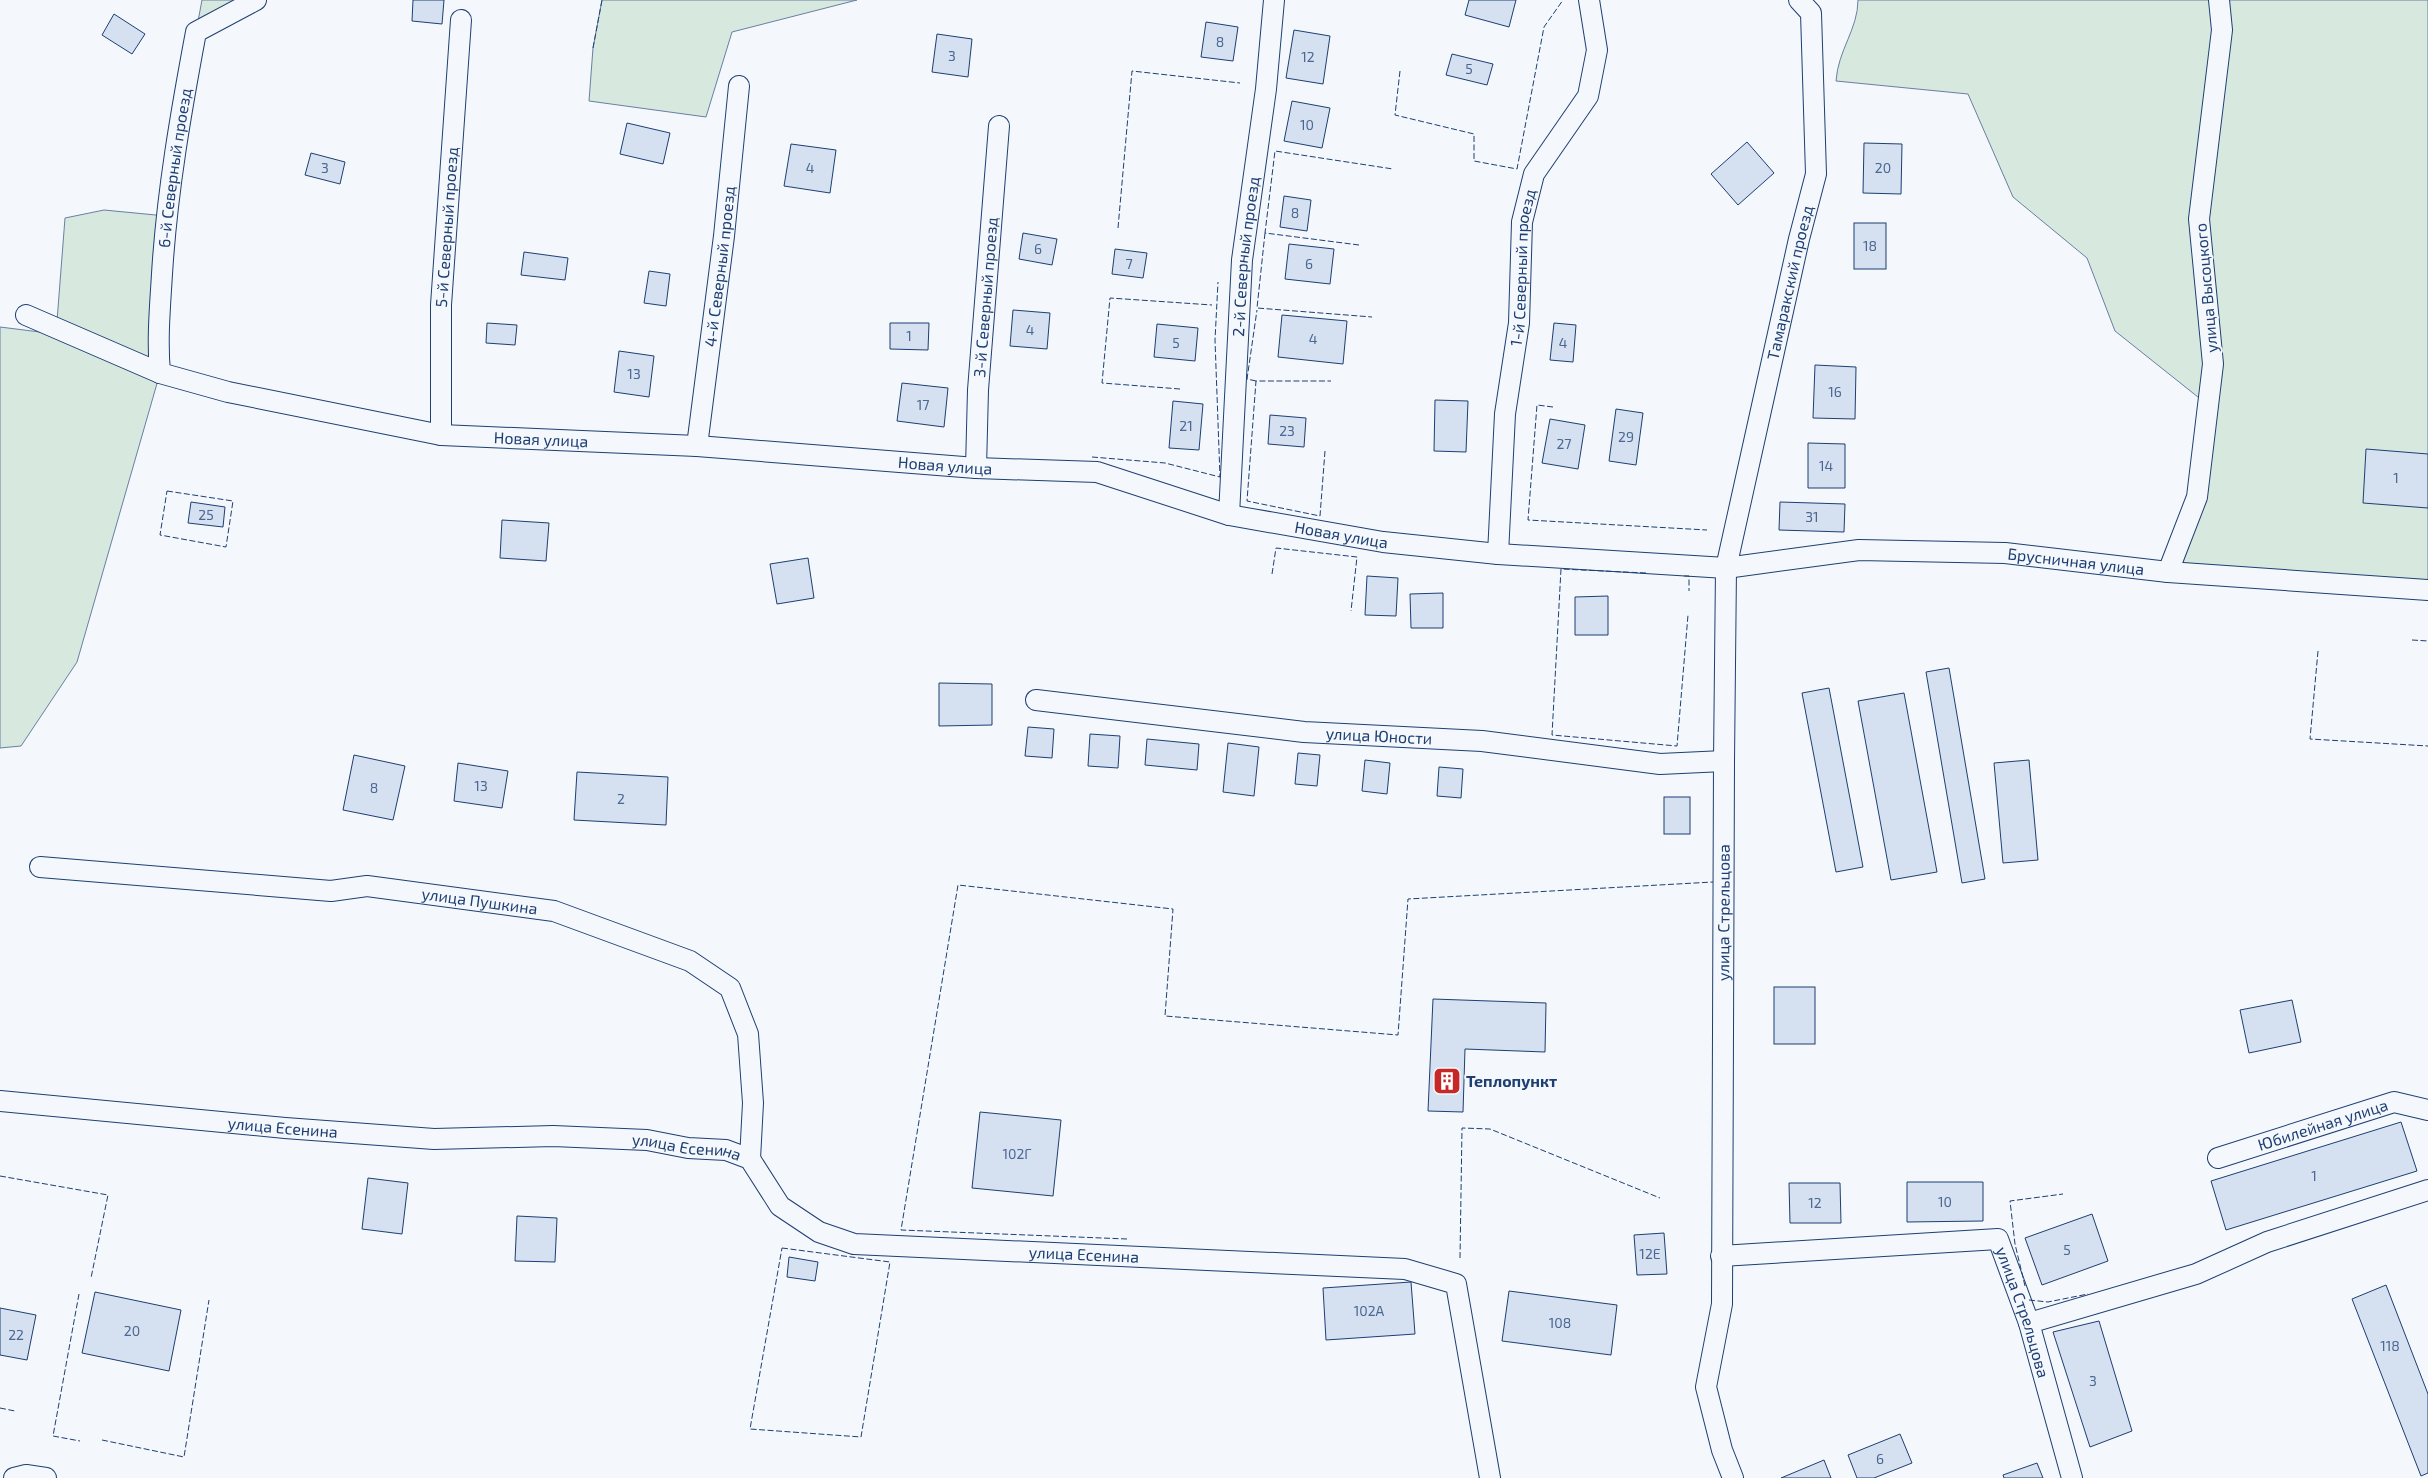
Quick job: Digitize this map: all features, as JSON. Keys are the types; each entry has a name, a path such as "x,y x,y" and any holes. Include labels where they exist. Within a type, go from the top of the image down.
{"street":[{"name":"6-й Северный проезд","path":"160,373 158,343 166,216 196,32 256,0"},
{"name":"2-й Северный проезд","path":"1228,514 1242,260 1266,89 1274,0"},
{"name":"1-й Северный проезд","path":"1498,554 1505,414 1519,323 1522,222 1534,174 1588,96 1597,50 1589,0"},
{"name":"Тамаракский проезд","path":"1726,568 1799,239 1816,174 1811,13 1799,0"},
{"name":"улица Высоцкого","path":"2168,572 2197,497 2213,364 2199,218 2222,30 2219,0"},
{"name":"5-й Северный проезд","path":"441,434 441,305 461,20"},
{"name":"4-й Северный проезд","path":"697,446 724,236 739,86"},
{"name":"3-й Северный проезд","path":"976,468 978,390 999,126"},
{"name":"Новая улица","path":"26,315 160,373 228,392 441,434 697,446 976,468 1097,472 1228,514 1383,542 1498,554 1726,568"},
{"name":"Брусничная улица","path":"1726,568 1859,550 2005,553 2168,572 2428,590"},
{"name":"улица Стрельцова","path":"1726,568 1722,1304 1706,1387 1722,1450 1733,1478"},
{"name":"улица Юности","path":"1036,700 1304,732 1482,741 1660,764 1724,761"},
{"name":"улица Пушкина","path":"40,867 331,891 367,886 554,911 690,961 730,988 748,1034 753,1103 750,1158"},
{"name":"улица Есенина","path":"0,1101 285,1128 434,1139 554,1136 647,1140 688,1148 726,1150 750,1158 780,1206 819,1232 854,1244 1405,1269 1456,1284 1490,1478"},
{"name":"Юбилейная улица","path":"2218,1158 2394,1102 2428,1110"},
{"path":"2029,1323 2196,1274 2267,1242 2428,1190"},
{"name":"улица Стрельцова","path":"1721,1256 1998,1240 2029,1323 2072,1478"},
{"path":"20,1476 46,1478"}],"shaded area":[{"path":"202,0 256,0 196,32"},
{"path":"602,0 857,0 732,32 706,117 589,101 593,48"},
{"path":"1858,0 2428,0 2428,590 2168,572 2197,497 2208,405 2115,331 2087,258 2013,197 1968,94 1836,81 1840,59 1855,21"},
{"path":"104,210 166,216 160,373 77,662 21,746 0,748 0,327 56,334 65,218"}],"building":[{"path":"413,0 444,0 442,24 412,21"},
{"path":"1469,0 1516,0 1509,27 1465,15"},
{"path":"114,14 145,34 132,54 102,35"},
{"path":"1206,22 1238,27 1233,61 1201,57"},
{"path":"1294,30 1330,36 1323,84 1286,78"},
{"path":"937,34 972,39 968,77 932,72"},
{"path":"1452,54 1493,64 1487,85 1446,75"},
{"path":"1292,101 1330,108 1322,148 1284,141"},
{"path":"627,123 670,133 663,164 620,154"},
{"path":"1747,142 1774,173 1738,205 1711,174"},
{"path":"1864,143 1902,144 1901,194 1863,193"},
{"path":"791,144 836,150 830,193 784,186"},
{"path":"311,153 345,162 340,184 305,175"},
{"path":"1284,196 1311,200 1307,231 1280,227"},
{"path":"1854,223 1886,223 1886,269 1854,269"},
{"path":"1023,233 1057,239 1052,265 1019,259"},
{"path":"1289,244 1334,249 1330,284 1285,279"},
{"path":"1115,249 1147,253 1143,278 1112,274"},
{"path":"524,252 568,258 565,280 521,275"},
{"path":"649,271 670,274 666,306 644,303"},
{"path":"1013,310 1050,313 1047,349 1010,346"},
{"path":"1282,315 1347,321 1343,364 1278,357"},
{"path":"487,323 517,325 515,345 486,343"},
{"path":"890,323 929,323 928,350 890,349"},
{"path":"1554,323 1576,325 1573,362 1550,360"},
{"path":"1157,324 1198,328 1195,361 1154,357"},
{"path":"619,351 654,356 649,397 614,392"},
{"path":"1815,365 1856,367 1855,419 1813,418"},
{"path":"902,383 948,388 944,427 897,421"},
{"path":"1435,400 1468,401 1466,452 1434,451"},
{"path":"1173,401 1203,404 1199,450 1169,448"},
{"path":"1616,409 1643,413 1636,465 1609,461"},
{"path":"1270,415 1306,418 1304,447 1268,444"},
{"path":"1550,419 1585,425 1578,469 1542,463"},
{"path":"1808,443 1845,444 1845,488 1808,488"},
{"path":"2366,449 2428,454 2428,508 2363,503"},
{"path":"191,502 225,507 223,527 188,523"},
{"path":"1780,502 1845,504 1844,532 1779,530"},
{"path":"502,520 549,523 546,561 500,558"},
{"path":"808,558 814,598 777,604 770,564"},
{"path":"1367,576 1398,578 1396,616 1365,615"},
{"path":"1443,593 1443,628 1411,628 1410,594"},
{"path":"1608,596 1608,635 1575,635 1575,597"},
{"path":"1949,668 1985,879 1962,883 1926,672"},
{"path":"939,683 992,684 992,725 939,726"},
{"path":"1829,688 1863,867 1836,872 1802,693"},
{"path":"1904,693 1937,872 1891,880 1858,701"},
{"path":"1028,727 1054,729 1052,758 1025,756"},
{"path":"1090,734 1120,736 1118,768 1088,766"},
{"path":"1147,739 1199,744 1197,770 1145,765"},
{"path":"1228,743 1259,747 1254,796 1223,792"},
{"path":"1298,753 1320,755 1317,786 1295,784"},
{"path":"354,755 405,766 393,820 343,810"},
{"path":"1365,760 1390,763 1387,794 1362,791"},
{"path":"2029,760 2038,860 2003,863 1994,763"},
{"path":"458,763 508,771 502,808 454,801"},
{"path":"1439,767 1463,769 1461,798 1437,796"},
{"path":"577,772 668,777 666,825 574,820"},
{"path":"1664,797 1690,797 1690,834 1664,834"},
{"path":"1774,987 1815,987 1815,1044 1774,1044"},
{"name":"Теплопункт","path":"1433,999 1546,1003 1545,1052 1465,1049 1463,1112 1428,1111"},
{"path":"2292,1000 2301,1042 2249,1053 2240,1010"},
{"path":"980,1112 1061,1120 1053,1196 972,1188"},
{"path":"2401,1122 2417,1171 2226,1230 2211,1181"},
{"path":"368,1178 408,1183 402,1234 362,1229"},
{"path":"1907,1182 1983,1182 1983,1221 1907,1222"},
{"path":"1789,1183 1840,1183 1841,1223 1790,1223"},
{"path":"2092,1214 2108,1261 2042,1285 2025,1238"},
{"path":"517,1216 557,1218 555,1262 515,1261"},
{"path":"1664,1233 1667,1274 1637,1275 1634,1235"},
{"path":"789,1257 818,1262 815,1281 787,1277"},
{"path":"1411,1282 1415,1334 1326,1340 1323,1288"},
{"path":"2386,1285 2428,1394 2428,1473 2421,1476 2352,1299"},
{"path":"1509,1291 1617,1305 1611,1355 1502,1341"},
{"path":"95,1292 181,1310 169,1371 82,1353"},
{"path":"0,1308 36,1315 27,1360 0,1355"},
{"path":"2099,1321 2132,1431 2090,1447 2053,1332"},
{"path":"1900,1434 1912,1463 1874,1478 1857,1478 1848,1455"},
{"path":"1824,1460 1831,1478 1781,1478"},
{"path":"2037,1463 2043,1478 2004,1478 2003,1475"}],"fence":[{"path":"593,48 602,0"},
{"path":"1400,71 1395,115 1474,134 1474,161 1517,169 1544,27 1563,0"},
{"path":"1118,228 1132,71 1240,83"},
{"path":"1359,245 1265,233 1275,151 1393,169"},
{"path":"1265,233 1257,308 1372,317"},
{"path":"1092,457 1165,463 1220,477 1215,340 1218,282"},
{"path":"1180,389 1102,383 1110,298 1212,305"},
{"path":"1256,381 1247,379 1257,310"},
{"path":"1325,451 1320,516 1247,501 1256,381 1331,381"},
{"path":"1553,407 1537,405 1528,520 1707,530"},
{"path":"167,491 233,501 226,547 160,535 167,491"},
{"path":"1272,574 1276,548 1357,557 1351,611"},
{"path":"1646,573 1561,569 1552,735 1677,746 1688,615"},
{"path":"1684,576 1689,576 1689,591"},
{"path":"2412,640 2428,641"},
{"path":"2318,651 2310,739 2428,746"},
{"path":"1127,1239 901,1230 958,885 1173,909 1165,1016 1398,1035 1408,899 1713,882"},
{"path":"1460,1258 1462,1128 1490,1129 1660,1198"},
{"path":"0,1176 108,1195 91,1278"},
{"path":"2025,1286 2015,1244 2010,1201 2063,1194"},
{"path":"782,1248 890,1262 861,1437 750,1429 782,1248"},
{"path":"79,1294 53,1436 80,1441"},
{"path":"2029,1300 2048,1302 2088,1294"},
{"path":"102,1440 184,1457 209,1300"},
{"path":"0,1408 15,1411"}],"place":[{"name":"Теплопункт","path":"1447,1081"}]}
